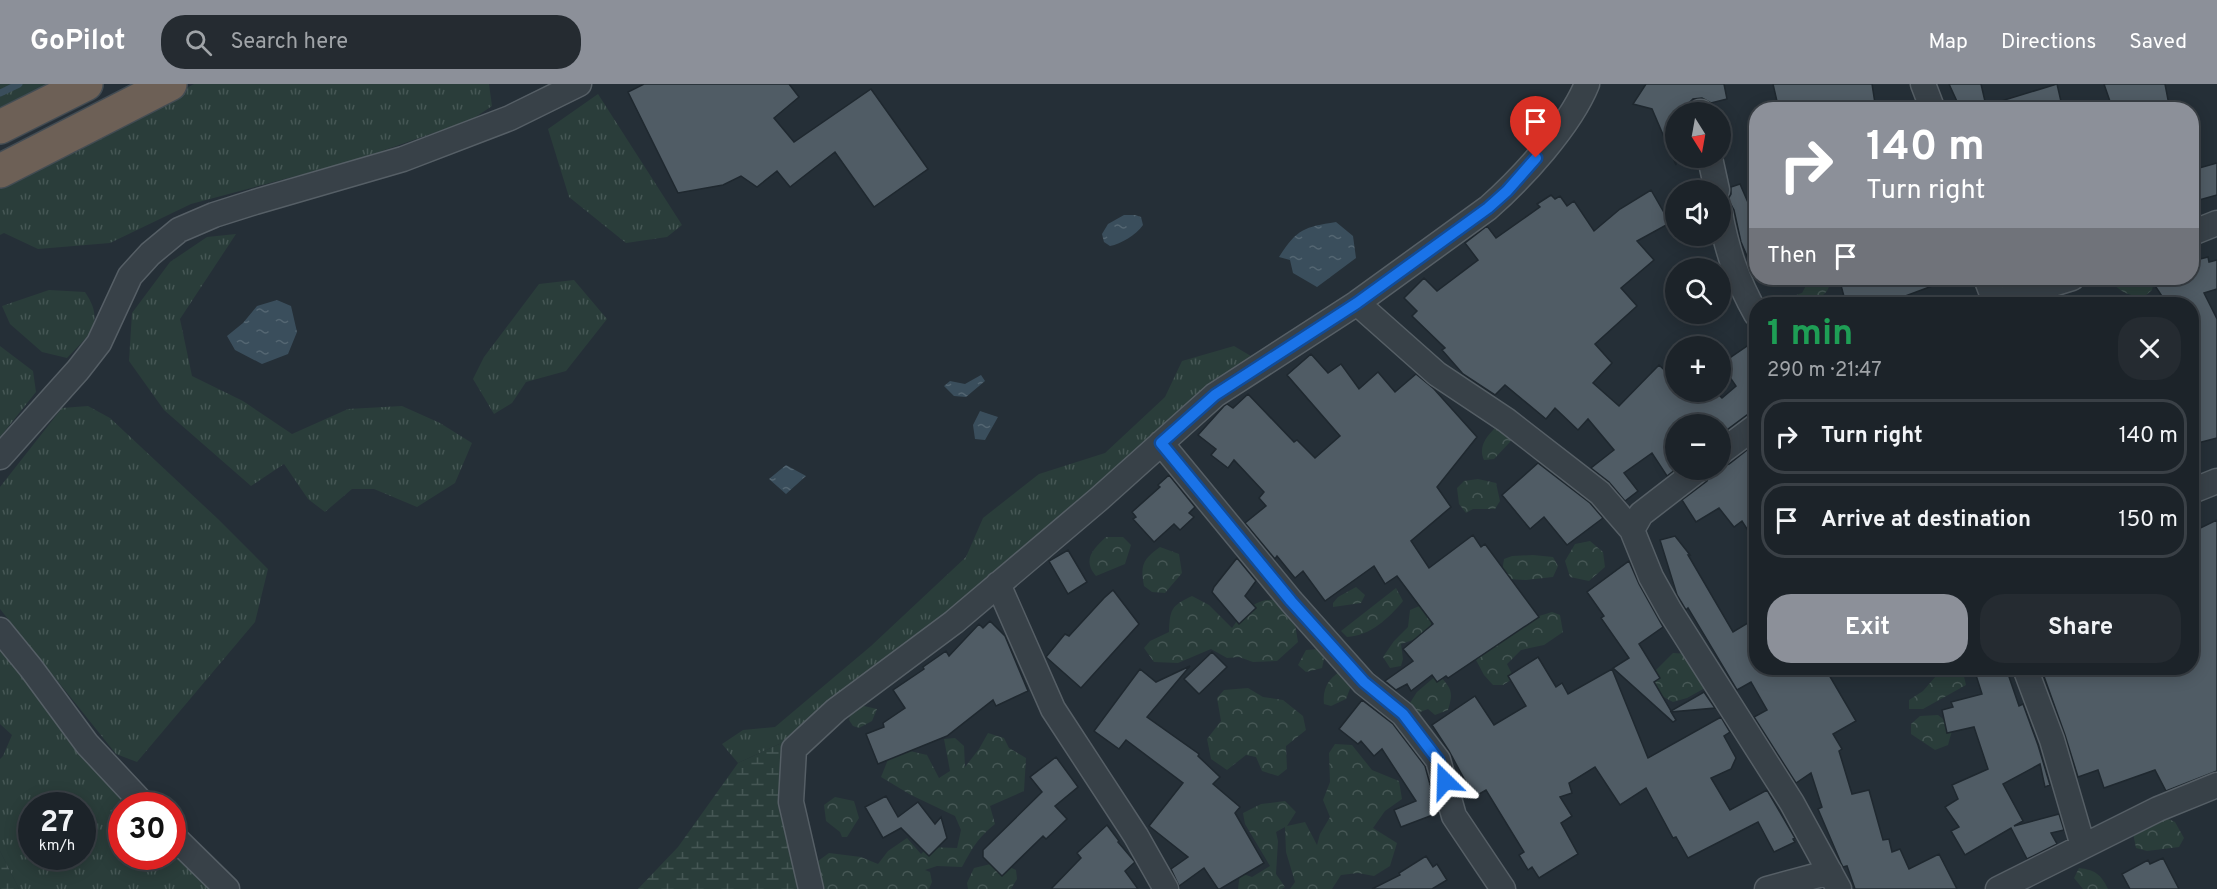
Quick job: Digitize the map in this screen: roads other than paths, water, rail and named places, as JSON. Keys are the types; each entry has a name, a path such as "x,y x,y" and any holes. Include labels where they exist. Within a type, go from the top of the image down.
{"highway":[{"path":"0,128 86,84"},
{"path":"0,171 170,84"}],"street":[{"path":"0,457 78,370 99,343 130,276 150,254 179,230 214,215 255,202 403,159 510,118 579,84"},
{"path":"811,889 791,802 794,748 836,710 954,622 1099,499 1215,395 1357,303 1488,208 1507,191 1564,125 1581,99 1587,84"},
{"path":"1923,84 1930,102"},
{"path":"2199,230 2217,223"},
{"path":"1727,246 1740,285 1749,301"},
{"path":"2011,297 2050,285"},
{"path":"1357,303 1437,374 1506,420 1600,493 1632,530 1651,577 1670,611 1792,803 1834,881 1767,889"},
{"path":"1731,445 1749,431"},
{"path":"1161,443 1291,601 1364,682 1403,714 1438,760 1454,816 1503,889"},
{"path":"1632,530 1641,514 1685,480"},
{"path":"2199,488 2217,482"},
{"path":"998,584 1053,709 1136,836 1166,889"},
{"path":"0,630 87,744 132,792"},
{"path":"2028,675 2052,740 2083,846"},
{"path":"1998,889 2158,809 2217,785"},
{"path":"186,849 227,889"}],"water":[{"path":"1124,215 1141,217 1143,225 1128,238 1110,246 1104,242 1102,234 1108,224"},
{"path":"1336,222 1353,236 1356,258 1317,287 1293,273 1290,260 1279,257 1291,240 1302,231"},
{"path":"277,300 291,306 297,332 288,354 262,364 235,350 227,336 243,323 257,306"},
{"path":"981,375 985,381 966,397 954,396 944,386 950,381 965,384"},
{"path":"980,411 998,417 985,440 975,439 973,425"},
{"path":"786,465 806,476 786,494 769,479"}],"waterway":[{"path":"0,93 19,84"}]}
